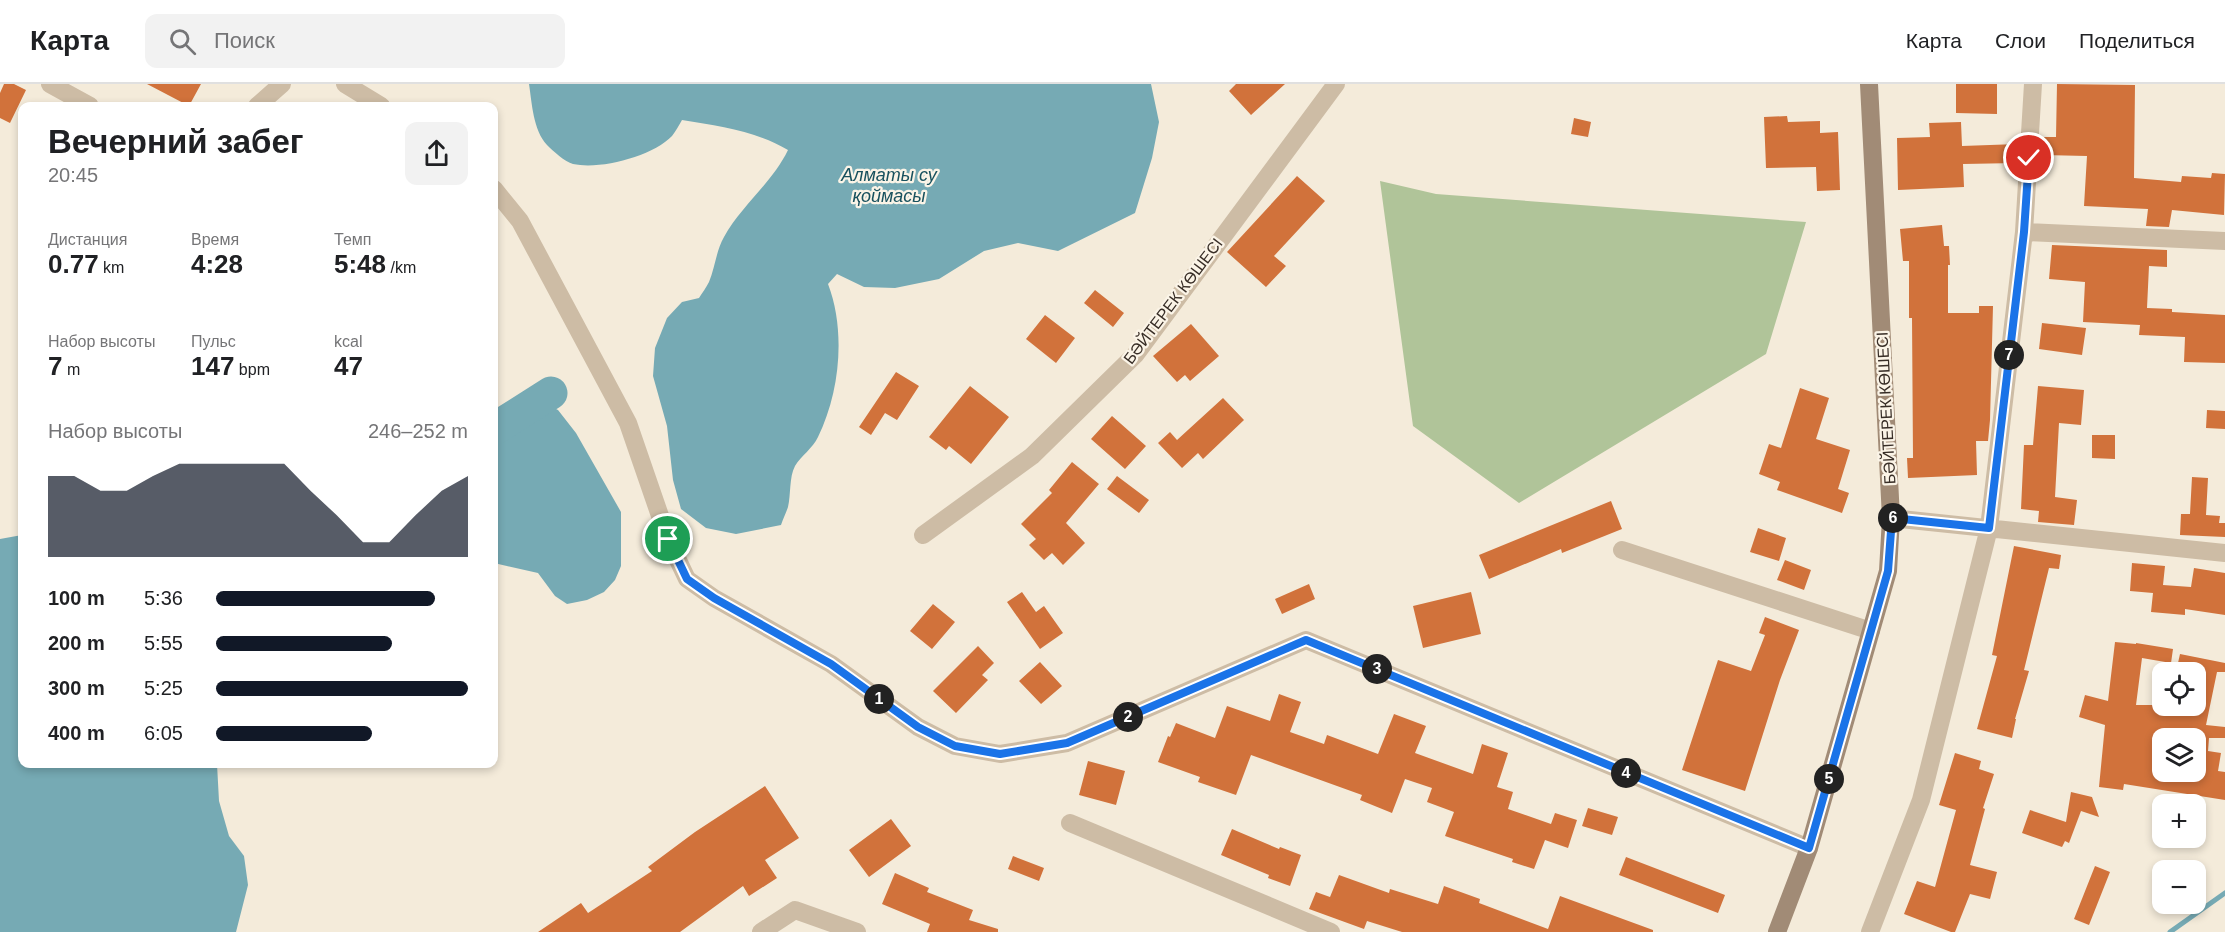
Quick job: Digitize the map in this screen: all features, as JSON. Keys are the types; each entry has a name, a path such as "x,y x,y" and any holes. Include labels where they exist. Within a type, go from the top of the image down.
{"street":[{"path":"50,84 83,102"},
{"path":"262,102 282,84"},
{"path":"345,84 374,102"},
{"name":"БӘЙТЕРЕК КӨШЕСІ","path":"923,535 1032,456 1136,354 1336,84"},
{"name":"БӘЙТЕРЕК КӨШЕСІ","path":"1777,932 1809,848 1888,571 1892,518 1869,84"},
{"path":"1870,932 1921,800 1989,528 2024,232 2033,84"},
{"path":"498,194 520,221 628,423 668,539 687,579 714,598 831,664 918,727 955,746 1000,754 1067,743 1306,640 1809,848"},
{"path":"2024,232 2225,241"},
{"path":"1892,518 2225,553"},
{"path":"1622,550 1871,631"},
{"path":"1070,824 1331,932"},
{"path":"761,932 795,910 857,932"}],"green space":[{"path":"1380,181 1436,194 1806,222 1766,354 1519,503 1413,426"}],"water":[{"name":"Алматы су қоймасы","path":"529,84 1151,84 1159,122 1152,158 1135,213 1058,251 1018,243 984,251 939,279 895,288 864,287 837,274 828,284 837,321 838,361 836,381 825,419 816,441 793,470 788,507 781,525 736,534 706,528 681,509 673,480 667,426 653,376 655,348 667,318 682,302 699,298 709,282 724,237 774,173 788,150 750,134 682,120 672,136 652,150 640,155 598,165 573,164 559,156 542,139 534,116"},
{"path":"538,400 558,410 576,433 621,512 621,566 615,580 604,592 587,600 567,604 555,596 538,573 498,564 498,417"},
{"path":"18,536 18,768 217,768 219,801 229,836 244,856 248,885 236,932 0,932 0,539"}],"building":[{"path":"4,84 14,84 26,90 20,102 18,102 10,123 0,118 0,93"},
{"path":"147,84 201,84 191,102 181,102"},
{"path":"1236,84 1285,84 1251,115 1229,91"},
{"path":"1956,84 1997,84 1997,114 1956,113"},
{"path":"2057,84 2135,85 2134,178 2181,182 2182,176 2211,178 2212,173 2225,174 2224,215 2172,210 2169,227 2146,226 2148,209 2084,206 2087,156 2043,155 2043,137 2056,137"},
{"path":"1787,116 1788,122 1820,121 1820,133 1838,132 1840,190 1817,191 1816,167 1766,168 1764,117"},
{"path":"1574,118 1591,122 1588,137 1571,134"},
{"path":"1961,122 1962,146 2018,144 2017,163 1963,164 1964,187 1898,190 1897,138 1930,137 1929,123"},
{"path":"1297,176 1325,201 1274,256 1286,266 1266,287 1227,252"},
{"path":"1942,225 1944,246 1949,246 1948,313 1979,313 1979,306 1993,306 1988,441 1976,441 1977,475 1908,478 1907,458 1913,458 1912,318 1909,318 1909,261 1903,261 1900,229"},
{"path":"2052,245 2167,250 2167,267 2149,266 2147,308 2225,315 2225,363 2184,362 2185,337 2139,335 2140,325 2083,322 2085,282 2049,279"},
{"path":"1095,290 1124,313 1113,327 1084,303"},
{"path":"1045,315 1075,338 1056,363 1026,339"},
{"path":"2042,323 2086,328 2082,355 2039,349"},
{"path":"1191,324 1219,356 1190,381 1185,375 1177,382 1153,356"},
{"path":"896,372 919,386 897,420 885,413 871,435 859,427"},
{"path":"970,386 1009,417 971,464 949,446 946,450 929,437"},
{"path":"2038,386 2084,390 2081,425 2059,423 2055,497 2077,500 2074,525 2038,522 2039,511 2021,509 2024,445 2033,445"},
{"path":"1800,388 1829,398 1816,439 1850,450 1838,489 1849,493 1842,513 1777,490 1780,482 1759,474 1769,444 1781,448"},
{"path":"1223,398 1244,420 1203,459 1198,453 1182,468 1158,443 1170,432 1177,440"},
{"path":"2207,410 2225,411 2225,429 2206,428"},
{"path":"1112,416 1146,446 1125,469 1091,439"},
{"path":"2092,435 2115,435 2115,459 2092,458"},
{"path":"1072,462 1099,484 1066,523 1085,543 1063,565 1052,553 1044,560 1029,545 1036,539 1021,524 1052,493 1049,490"},
{"path":"1117,476 1149,500 1139,513 1107,489"},
{"path":"2192,477 2208,478 2206,515 2220,516 2219,523 2225,523 2225,537 2180,535 2181,514 2190,514"},
{"path":"1611,501 1622,529 1562,553 1561,549 1489,579 1479,555"},
{"path":"1758,528 1786,538 1779,561 1750,552"},
{"path":"2014,546 2061,555 2059,569 2049,568 2024,670 2029,671 2012,738 1977,729 1997,656 1992,655"},
{"path":"1785,560 1811,570 1804,590 1777,580"},
{"path":"2132,563 2165,566 2163,585 2191,587 2194,568 2225,573 2225,615 2185,609 2185,615 2151,612 2153,593 2130,591"},
{"path":"1309,584 1315,599 1282,614 1275,599"},
{"path":"1022,592 1036,612 1044,606 1063,633 1040,649 1007,602"},
{"path":"1471,592 1481,634 1423,648 1413,606"},
{"path":"933,604 955,622 932,649 910,631"},
{"path":"1765,617 1799,630 1780,680 1745,791 1682,770 1718,660 1751,671 1765,635 1759,633"},
{"path":"2115,642 2173,649 2171,662 2142,658 2136,705 2152,705 2152,716 2206,716 2206,662 2178,662 2180,654 2225,663 2225,672 2217,672 2206,725 2225,727 2225,738 2209,738 2208,751 2221,753 2218,771 2225,772 2225,800 2206,797 2206,794 2187,794 2124,784 2123,790 2099,787 2105,725 2079,717 2085,695 2108,701"},
{"path":"978,646 994,663 982,675 988,680 956,713 933,691"},
{"path":"1040,662 1062,686 1041,704 1019,681"},
{"path":"1279,694 1301,702 1290,732 1324,744 1327,735 1378,754 1394,714 1426,726 1415,753 1473,774 1482,744 1508,753 1497,787 1513,792 1508,809 1551,824 1555,813 1577,820 1568,848 1545,840 1534,869 1512,862 1513,859 1445,836 1454,812 1427,802 1432,788 1405,779 1392,813 1360,800 1362,795 1251,755 1236,795 1198,782 1200,777 1158,762 1168,736 1170,737 1176,723 1215,738 1227,706 1270,721"},
{"path":"1955,753 1981,761 1979,769 1994,774 1983,808 1985,809 1970,865 1997,872 1990,899 1970,894 1955,932 1951,932 1904,914 1917,881 1935,887 1956,810 1939,805"},
{"path":"1088,761 1125,771 1116,805 1079,795"},
{"path":"765,786 799,838 765,860 777,878 749,896 743,886 680,932 538,932 581,903 588,913 652,871 648,867 695,832"},
{"path":"2071,792 2092,797 2099,817 2081,811 2069,843 2065,841 2062,847 2022,833 2030,810 2066,822"},
{"path":"1588,808 1618,817 1612,835 1582,826"},
{"path":"891,819 911,846 869,877 849,850"},
{"path":"1232,829 1279,849 1280,847 1301,855 1290,886 1221,855"},
{"path":"1013,856 1044,868 1039,881 1008,869"},
{"path":"1626,857 1725,895 1718,913 1619,875"},
{"path":"2095,866 2110,872 2089,925 2074,919"},
{"path":"895,873 929,888 927,892 973,910 969,920 998,929 998,932 927,932 930,924 882,904"},
{"path":"1339,875 1389,893 1390,889 1438,904 1444,886 1480,899 1479,903 1548,929 1560,896 1653,930 1653,932 1402,932 1367,921 1364,929 1309,909 1316,892 1330,897"}],"waterway":[{"path":"498,426 551,393"},
{"path":"2170,932 2225,893"}],"route":[{"path":"668,539 687,579 714,598 831,664 918,727 955,746 1000,754 1067,743 1306,640 1809,848 1888,571 1892,518 1989,528 2024,232 2029,158"}]}
